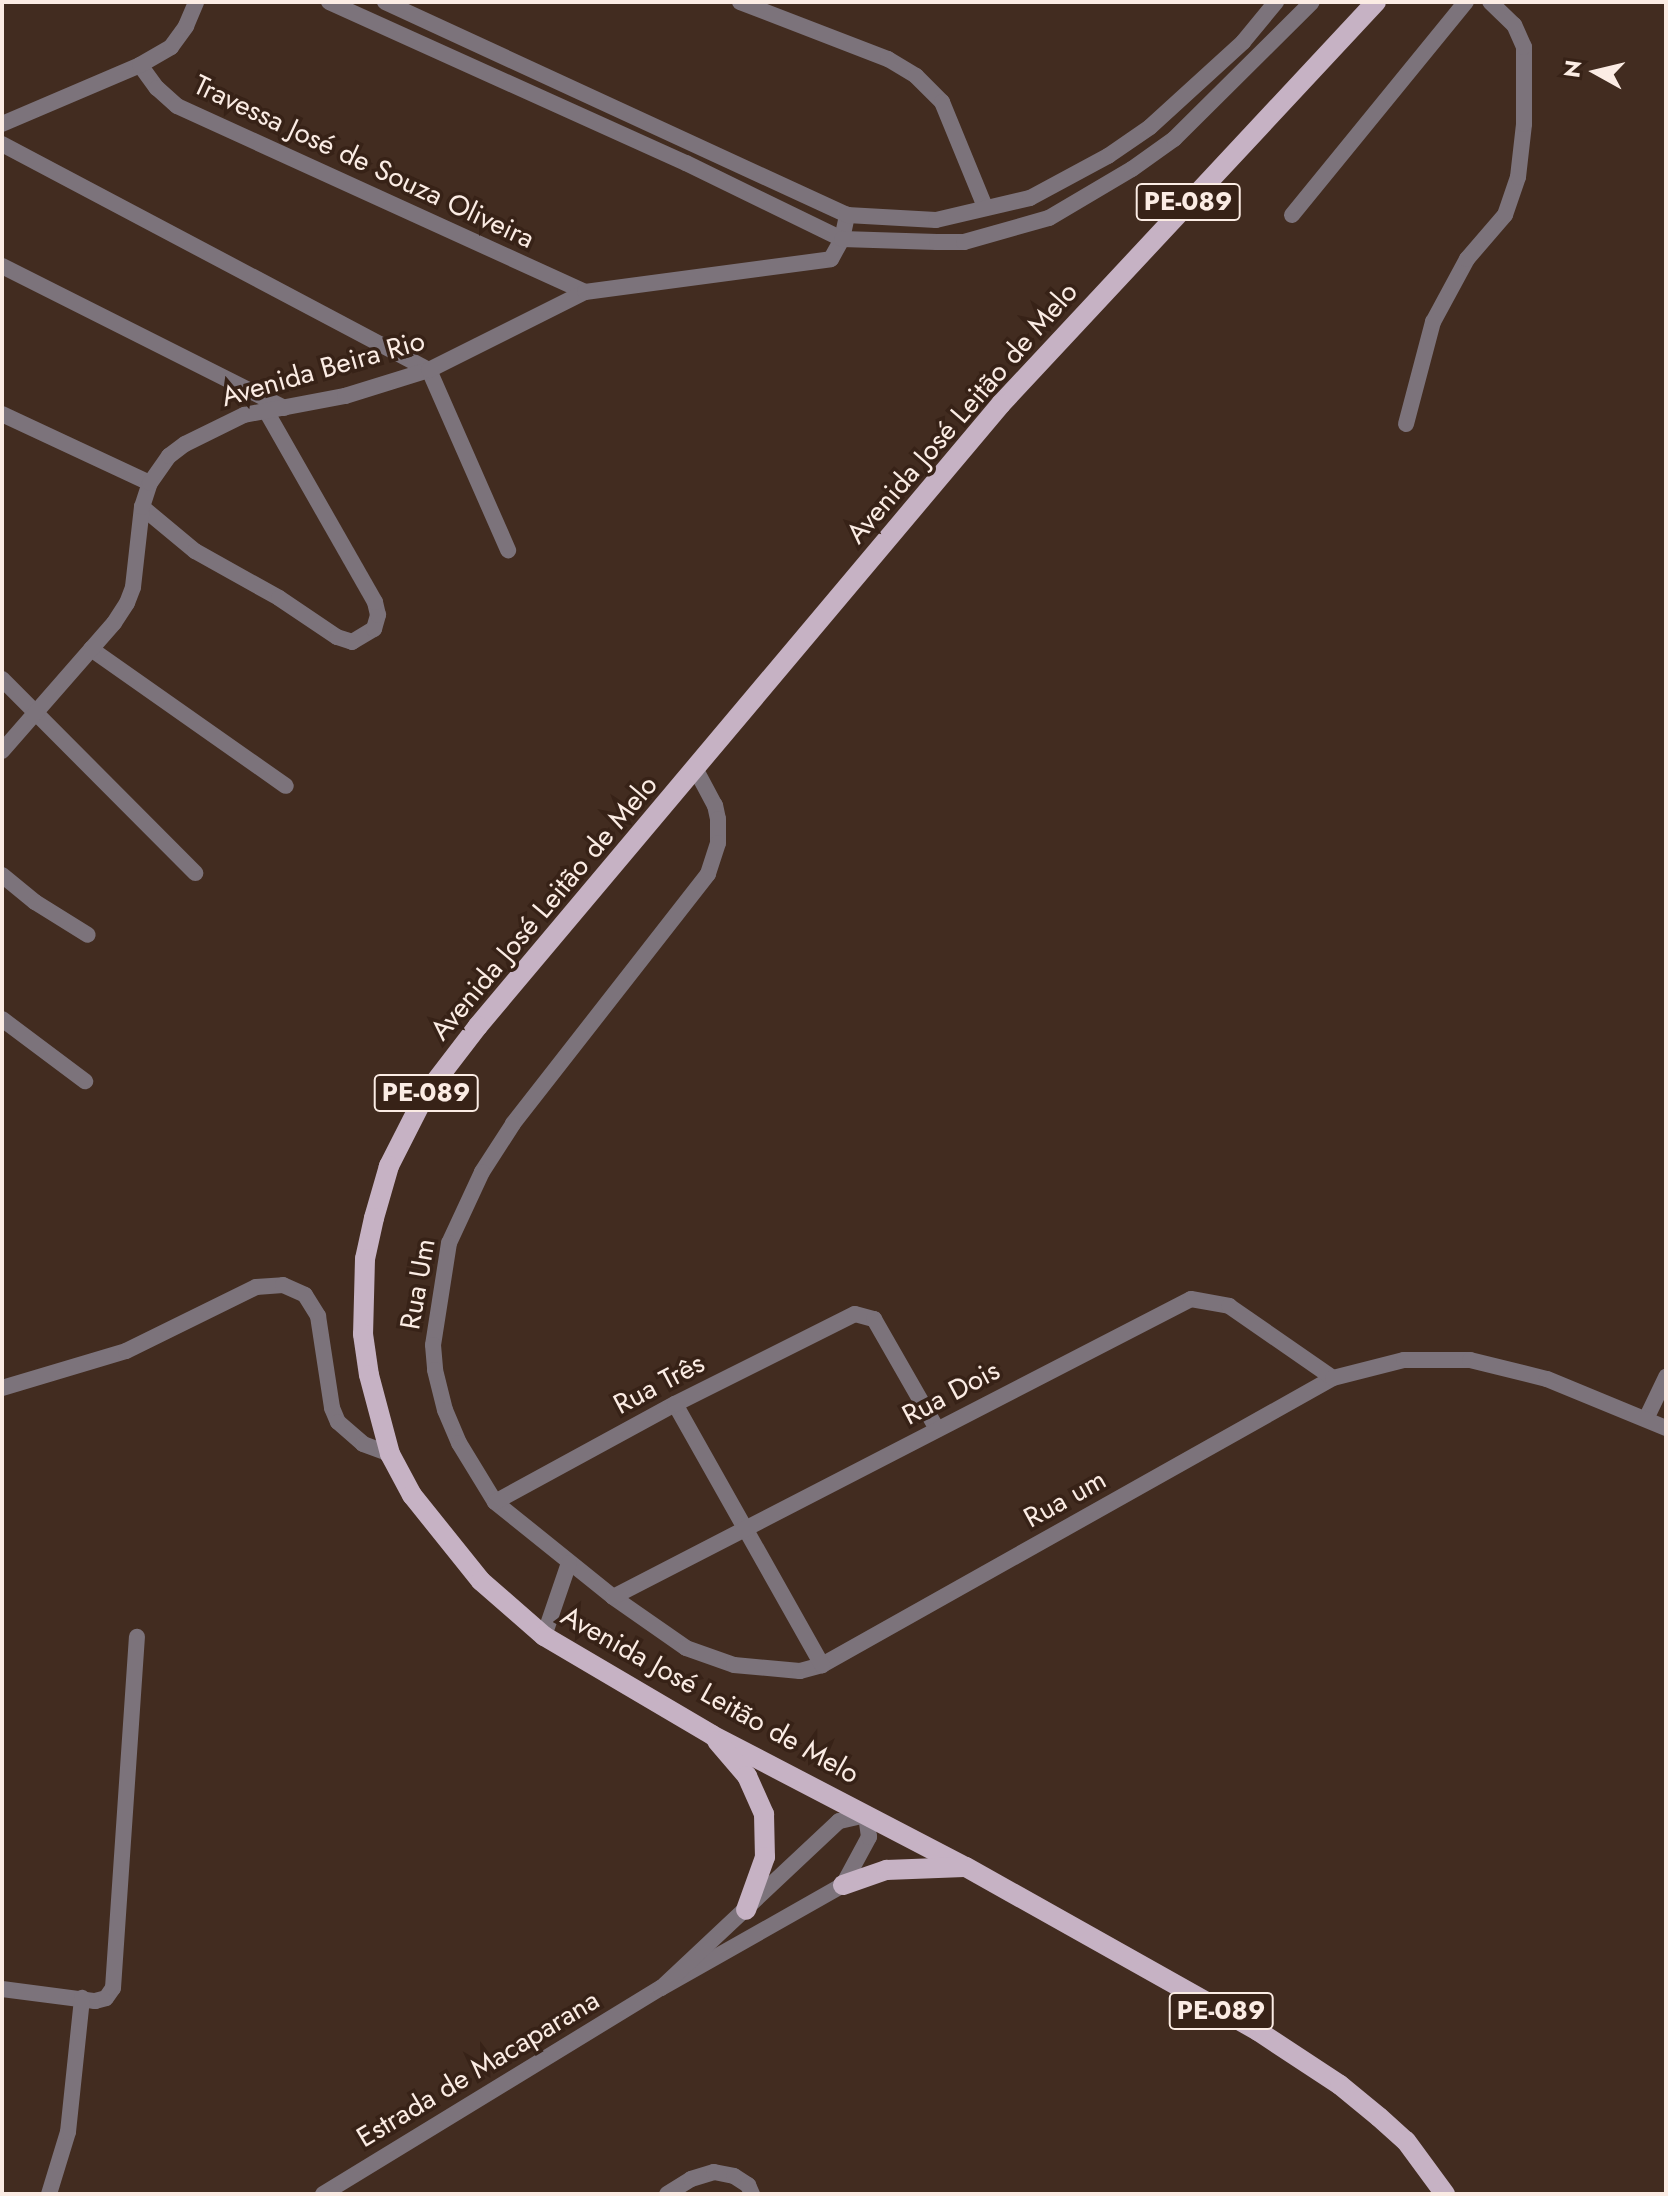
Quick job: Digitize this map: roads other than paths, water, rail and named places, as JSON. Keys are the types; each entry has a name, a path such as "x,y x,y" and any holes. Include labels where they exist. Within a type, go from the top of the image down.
{"main road":[{"name":"Avenida José Leitão de Melo","path":"1376,2 1001,404 478,1026 425,1095 402,1135 374,1218 365,1259 363,1302 369,1375 390,1454 412,1495 449,1545 481,1581 544,1636 712,1735 966,1867 1313,2065 1406,2141 1445,2194"},
{"path":"712,1735 747,1776 764,1814 765,1857 746,1910"},
{"path":"843,1885 886,1870 966,1867"}],"street":[{"path":"2,124 140,65 179,38 196,2"},
{"path":"329,2 686,163 842,239 937,242 964,242 1049,218 1132,169 1174,139 1312,2"},
{"path":"385,2 847,215 936,220 1030,198 1070,179 1139,135 1243,42 1276,2"},
{"path":"740,2 888,59 916,76 942,102 985,207"},
{"path":"1292,215 1466,2"},
{"path":"1406,424 1424,347 1444,299 1467,259 1505,215 1518,177 1524,124 1524,47 1514,25 1490,2"},
{"path":"510,84 520,64"},
{"name":"Travessa José de Souza Oliveira","path":"140,65 165,98 177,106 585,292"},
{"path":"2,144 429,370 508,550"},
{"path":"842,239 847,215"},
{"path":"936,220 937,242"},
{"name":"Avenida Beira Rio","path":"2,751 32,712 114,623 133,587 142,507 150,483 169,456 185,444 228,421 345,396 429,370 585,292 828,260 842,239"},
{"path":"2,266 284,408"},
{"path":"142,507 195,551 279,598 337,637 352,642 374,629 378,615 375,602 266,411"},
{"path":"2,414 150,483"},
{"path":"91,649 286,786"},
{"path":"2,679 195,873"},
{"name":"Rua Um","path":"696,770 715,805 718,819 718,843 708,874 513,1124 482,1172 449,1243 434,1332 435,1370 445,1410 459,1443 495,1502 613,1597 659,1632 710,1658 784,1672 822,1665"},
{"path":"2,875 35,902 88,935"},
{"path":"2,1019 85,1081"},
{"path":"2,1388 126,1351 256,1287 283,1285 305,1295 318,1316 332,1408 338,1422 363,1444 390,1454"},
{"name":"Rua Dois","path":"613,1597 1182,1302 1198,1298 1229,1306 1333,1378"},
{"name":"Rua Três","path":"495,1502 675,1404 859,1314 874,1319 937,1429"},
{"name":"Rua um","path":"822,1665 1333,1378 1404,1360 1470,1360 1547,1379 1666,1428"},
{"path":"1646,1419 1666,1377"},
{"path":"675,1404 822,1665"},
{"path":"544,1636 569,1563"},
{"path":"2,1989 89,2000 106,1998 114,1984 137,1637"},
{"path":"843,1885 869,1837 866,1815"},
{"name":"Estrada de Macaparana","path":"661,1988 839,1821 866,1815"},
{"name":"Estrada de Macaparana","path":"323,2194 661,1988 843,1885"},
{"path":"49,2194 68,2132 89,2000"},
{"path":"667,2194 691,2179 714,2172 734,2176 748,2185 752,2194"}]}
